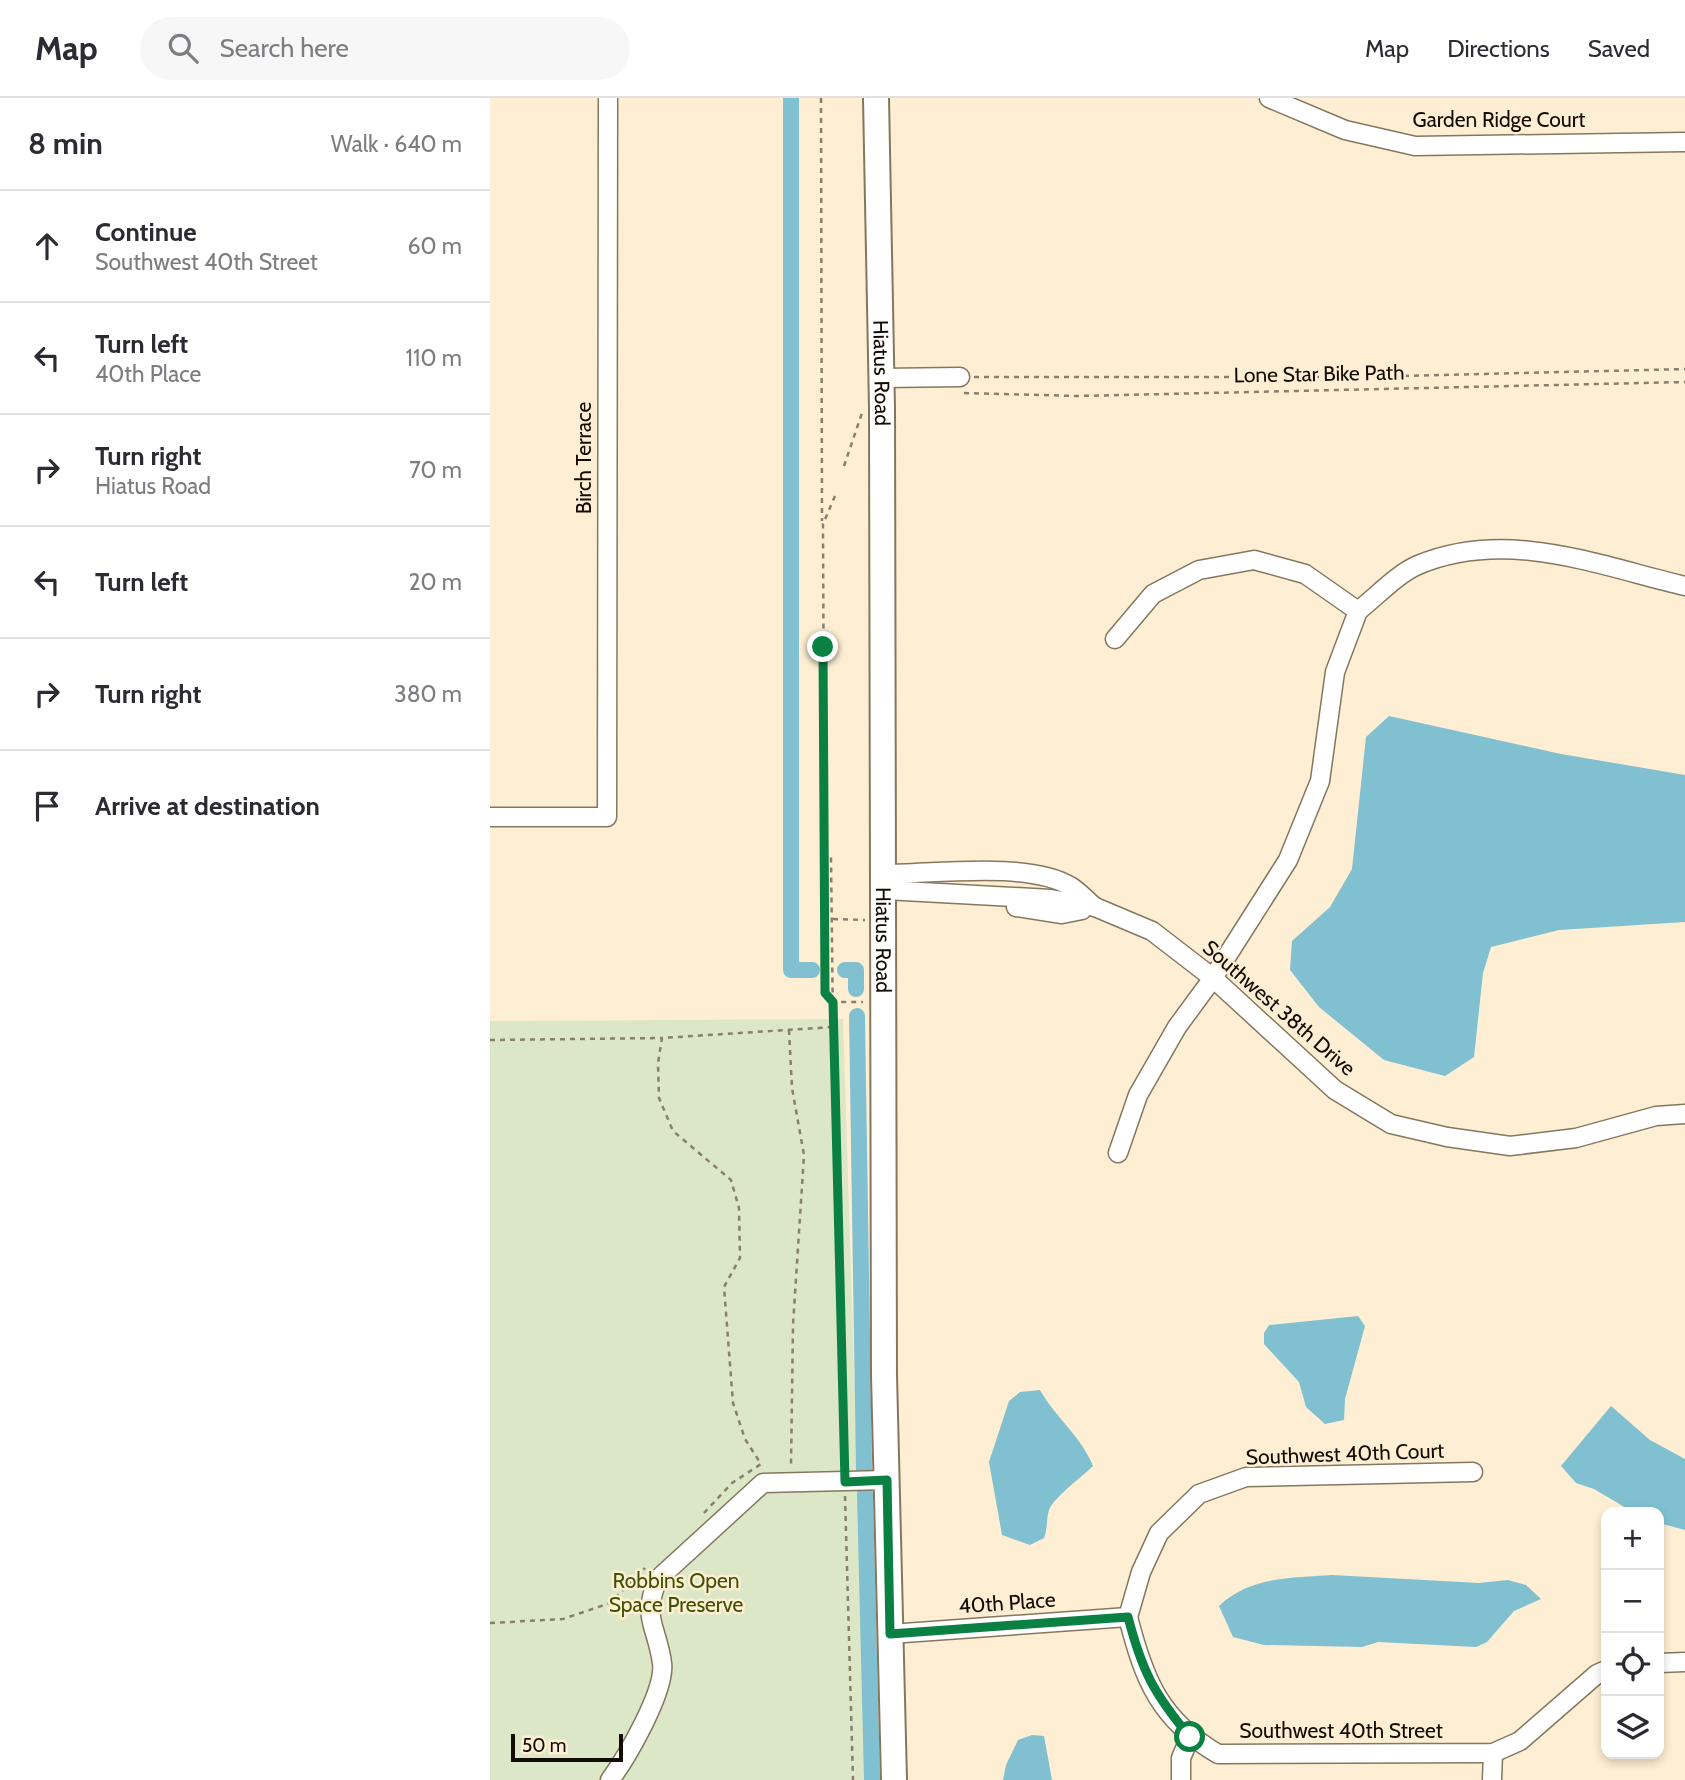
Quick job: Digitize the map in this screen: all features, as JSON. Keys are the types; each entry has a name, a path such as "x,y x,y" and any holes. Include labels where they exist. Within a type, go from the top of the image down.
{"street":[{"name":"Birch Terrace","path":"490,817 607,817 608,98"},
{"name":"Hiatus Road","path":"876,98 882,378 887,1480 894,1780"},
{"name":"Garden Ridge Court","path":"1273,101 1345,130 1415,146 1685,142"},
{"path":"882,378 957,385"},
{"path":"1118,1153 1138,1095 1177,1027 1213,978 1288,860 1320,781 1335,672 1358,611 1415,566 1473,548 1524,548 1685,586"},
{"path":"1115,639 1153,594 1199,570 1254,560 1305,574 1358,611"},
{"name":"Southwest 38th Drive","path":"885,882 994,872 1040,875 1070,886 1095,907"},
{"name":"Southwest 38th Drive","path":"885,882 1095,907 1152,931 1213,978 1335,1090 1391,1124 1447,1137 1510,1146 1576,1138 1656,1116 1685,1114"},
{"name":"Southwest 40th Court","path":"1128,1617 1141,1572 1159,1533 1199,1494 1246,1477 1473,1472"},
{"path":"610,1780 657,1693 663,1664 651,1624 650,1600 659,1579 763,1483 887,1480"},
{"name":"40th Place","path":"890,1634 1128,1617"},
{"name":"Southwest 40th Street","path":"1128,1617 1140,1664 1159,1701 1190,1737 1218,1754 1493,1753 1520,1741 1601,1672"},
{"path":"1664,1662 1685,1662"},
{"path":"1181,1780 1181,1758 1190,1737"},
{"path":"1492,1780 1493,1753"}],"path":[{"path":"821,98 825,993 833,1002 885,1002"},
{"path":"957,385 1685,369"},
{"name":"Lone Star Bike Path","path":"957,385 1077,396 1685,382"},
{"path":"844,466 852,448 859,416 868,408"},
{"path":"822,524 835,496"},
{"path":"831,857 853,1780"},
{"path":"832,919 872,920"},
{"path":"490,1040 663,1038 833,1027"},
{"path":"789,1030 792,1088 804,1156 793,1325 791,1482"},
{"path":"663,1038 658,1063 659,1098 673,1131 731,1180 739,1208 740,1258 724,1287 733,1402 744,1438 761,1464 715,1499 699,1520"},
{"path":"490,1623 563,1619 610,1603 648,1566"}],"green space":[{"name":"Robbins Open Space Preserve","path":"843,1019 867,1780 490,1780 490,1021"}],"water":[{"path":"1389,716 1561,754 1685,775 1685,922 1559,930 1491,947 1483,973 1474,1057 1445,1076 1384,1060 1319,1007 1290,970 1292,941 1330,907 1352,869 1366,737"},
{"path":"1358,1316 1365,1326 1345,1399 1344,1420 1325,1424 1306,1407 1299,1382 1264,1344 1264,1333 1269,1325"},
{"path":"1040,1390 1082,1445 1093,1466 1052,1505 1044,1538 1030,1545 1002,1535 989,1462 1009,1401 1020,1392"},
{"path":"1611,1406 1650,1440 1685,1459 1685,1530 1664,1524 1664,1507 1625,1507 1594,1489 1576,1483 1561,1466"},
{"path":"1332,1575 1479,1583 1508,1580 1526,1585 1541,1599 1514,1611 1487,1642 1476,1647 1378,1642 1362,1647 1264,1645 1233,1637 1219,1606 1244,1589 1272,1580"},
{"path":"1032,1735 1044,1736 1052,1780 1003,1780 1006,1765 1018,1740"}],"waterway":[{"path":"791,98 791,970 812,970"},
{"path":"845,970 856,970 856,989"},
{"path":"857,1016 864,1469"},
{"path":"865,1494 872,1780"}],"route":[{"path":"823,647 825,993 833,1002 845,1482 887,1480 890,1634 1128,1617 1140,1664 1159,1701 1190,1737"}]}
